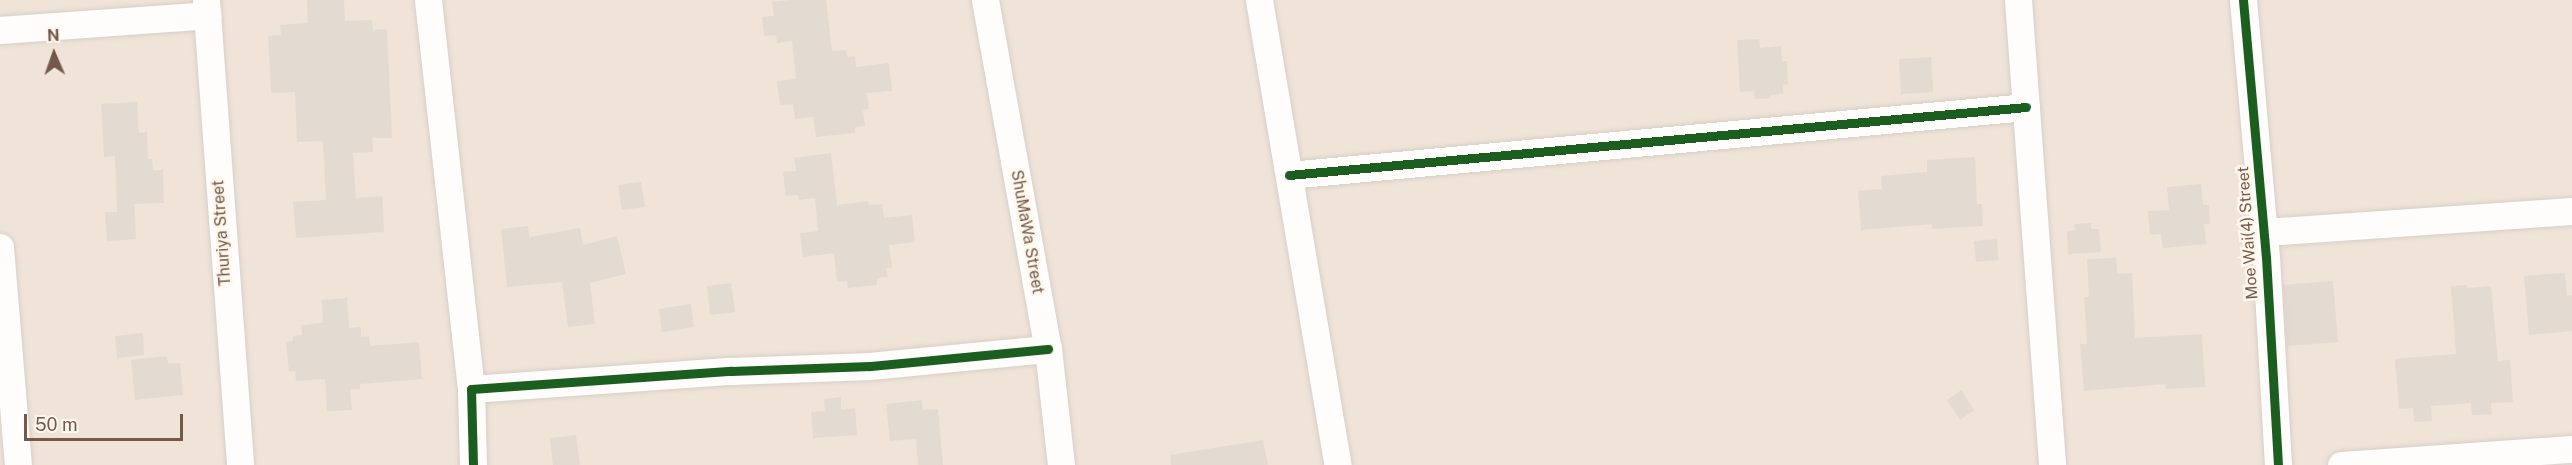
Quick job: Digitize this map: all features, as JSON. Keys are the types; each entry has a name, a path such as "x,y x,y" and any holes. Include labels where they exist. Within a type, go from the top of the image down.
{"street":[{"path":"428,0 471,389 473,465"},
{"name":"ShuMaWa Street","path":"985,0 1048,349 1061,465"},
{"path":"1259,0 1338,465"},
{"path":"2018,0 2052,465"},
{"name":"Moe Wai(4) Street","path":"2243,0 2264,232 2278,465"},
{"path":"0,30 207,7"},
{"name":"Thuriya Street","path":"207,7 240,465"},
{"path":"1289,175 2026,107"},
{"path":"2264,232 2572,211"},
{"path":"0,247 18,465"},
{"path":"471,389 731,371 870,366 1048,349"},
{"path":"2341,465 2572,449"}],"shaded area":[{"path":"0,0 2572,0 2572,465 0,465"}],"building":[{"path":"307,0 344,0 345,21 372,20 373,30 387,29 392,138 372,138 373,152 353,153 356,198 382,196 384,232 296,238 293,202 326,200 323,141 297,142 295,92 271,93 268,36 281,35 280,25 308,23"},
{"path":"826,0 832,51 846,50 847,57 855,56 856,67 889,63 892,91 867,93 869,109 863,110 865,126 855,127 855,133 816,137 813,117 795,119 793,104 780,105 777,81 796,79 792,41 777,43 776,35 764,36 762,17 774,16 772,2"},
{"path":"1759,39 1760,48 1781,46 1782,61 1787,61 1788,84 1783,85 1783,94 1755,99 1754,91 1740,92 1737,40"},
{"path":"1931,57 1933,92 1901,94 1899,59"},
{"path":"137,102 139,133 147,132 148,159 152,159 153,170 163,170 164,203 134,204 136,239 107,241 105,212 117,212 115,156 104,157 101,104"},
{"path":"831,153 837,205 868,201 869,205 882,204 884,218 912,215 915,242 889,245 892,268 886,268 888,277 877,278 877,285 848,288 847,281 837,282 834,253 803,257 800,233 818,231 815,198 799,200 798,195 786,196 783,172 796,171 794,158"},
{"path":"1975,157 1977,204 1982,204 1983,226 1932,229 1932,224 1861,230 1858,191 1882,189 1881,176 1927,172 1927,160"},
{"path":"641,182 645,207 622,210 618,185"},
{"path":"2201,184 2203,205 2209,205 2210,224 2204,224 2206,244 2163,248 2161,234 2150,235 2148,211 2169,210 2167,187"},
{"path":"2091,223 2091,229 2099,229 2101,252 2068,254 2067,231 2075,230 2074,224"},
{"path":"528,226 529,237 580,228 583,245 617,236 626,274 590,283 595,324 568,327 562,282 507,287 501,229"},
{"path":"1997,239 1998,260 1976,262 1974,241"},
{"path":"2116,258 2117,274 2132,273 2135,338 2202,334 2205,387 2166,389 2165,384 2084,391 2080,344 2087,344 2084,297 2089,297 2087,259"},
{"path":"2565,273 2567,296 2572,295 2572,331 2529,335 2524,276"},
{"path":"2333,281 2338,342 2287,346 2283,285"},
{"path":"731,283 735,312 710,315 707,286"},
{"path":"2467,285 2467,288 2491,286 2498,361 2510,360 2513,402 2491,403 2492,414 2472,415 2471,403 2431,406 2432,421 2414,422 2413,408 2399,409 2395,359 2456,354 2451,286"},
{"path":"347,298 349,328 361,327 361,337 369,336 370,346 419,342 422,379 360,384 360,389 350,389 352,410 327,411 325,379 296,381 295,371 289,372 286,342 293,341 293,336 302,335 301,325 323,323 322,300"},
{"path":"691,304 694,327 662,332 659,309"},
{"path":"143,333 144,355 117,358 115,336"},
{"path":"167,356 168,364 180,363 183,395 135,400 131,360"},
{"path":"1961,390 1974,410 1960,420 1947,400"},
{"path":"841,397 841,410 855,408 857,435 813,438 811,412 825,411 824,399"},
{"path":"922,400 923,410 938,409 943,465 918,465 916,439 890,441 886,404"},
{"path":"576,435 580,465 553,465 550,438"},
{"path":"1263,440 1268,465 1171,465 1170,455"}],"cycle path":[{"path":"2243,0 2266,257 2278,465"},
{"path":"1289,175 2026,107"},
{"path":"473,465 471,389 731,371 870,366 1048,349"}]}
